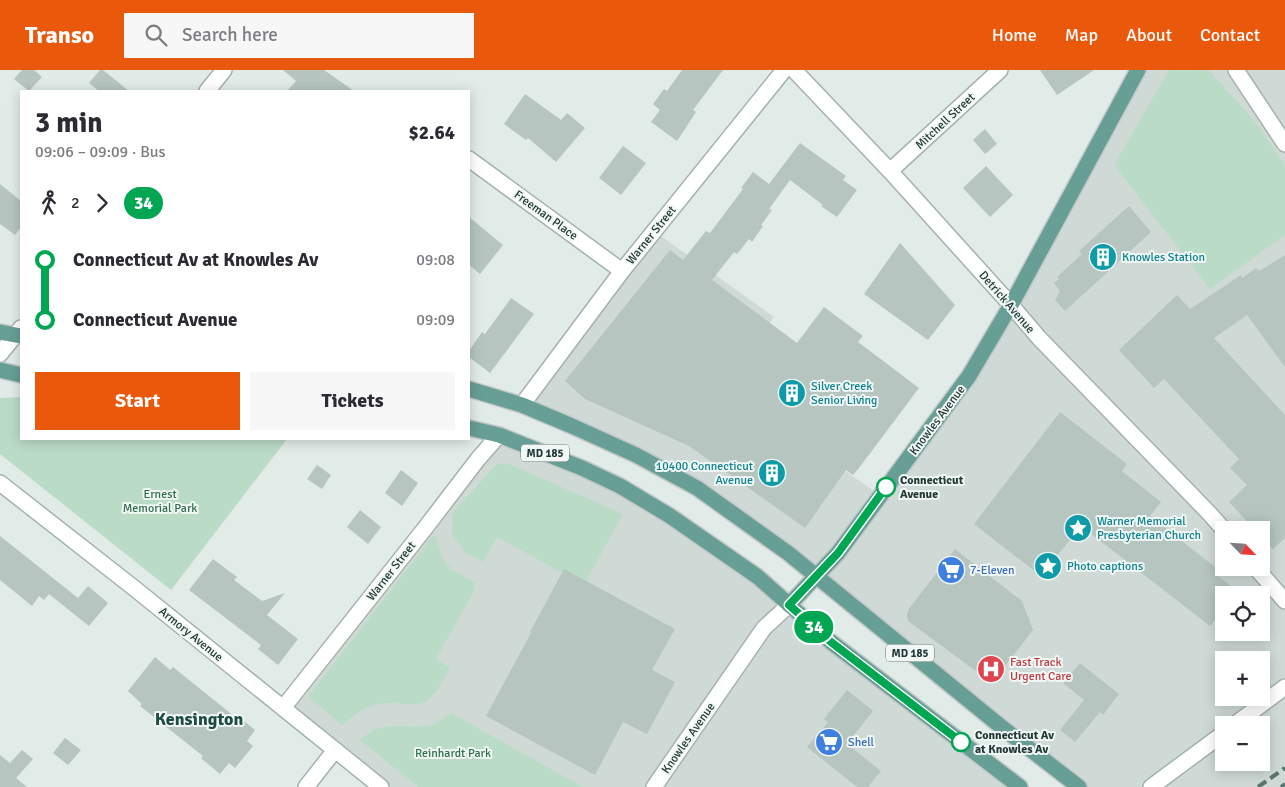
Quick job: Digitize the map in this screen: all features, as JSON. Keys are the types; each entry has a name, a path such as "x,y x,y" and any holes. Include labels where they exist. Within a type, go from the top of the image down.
{"main road":[{"name":"Knowles Avenue","path":"789,605 838,553 970,376 1011,305 1138,70"},
{"path":"0,370 20,375"},
{"name":"MD 185","path":"470,389 522,405 636,455 697,488 788,553 1078,787"},
{"name":"MD 185","path":"470,428 499,435 582,468 620,486 670,516 758,578 831,642 1015,783"},
{"path":"1015,783 1027,787"}],"street":[{"path":"208,90 224,70"},
{"name":"Warner Street","path":"522,405 622,270 784,70"},
{"name":"Detrick Avenue","path":"794,70 890,171 1039,338 1216,521"},
{"name":"Mitchell Street","path":"890,171 1000,70"},
{"path":"1236,70 1285,144"},
{"name":"Freeman Place","path":"470,160 622,270"},
{"path":"0,354 14,333"},
{"name":"Warner Street","path":"283,708 478,459 499,435"},
{"name":"Armory Avenue","path":"0,483 380,787"},
{"path":"1263,576 1285,601"},
{"name":"Knowles Avenue","path":"654,787 764,628 789,605"},
{"path":"1246,716 1285,687"},
{"path":"1151,787 1215,740"},
{"path":"306,787 335,750"}],"shaded area":[{"path":"1138,70 1285,70 1285,787 1079,787 697,488 522,405 654,231 774,317 721,385 880,495 969,376"},
{"path":"499,435 670,516 1020,787 381,787 283,708"}],"green space":[{"path":"1169,70 1209,70 1257,124 1285,165 1285,235 1210,289 1114,165"},
{"name":"Ernest Memorial Park","path":"20,397 20,440 286,440 171,590 0,454 0,398"},
{"path":"497,464 509,464 623,514 586,581 564,569 562,573 497,537 483,562 465,552 452,534 453,512"},
{"path":"433,536 436,536 442,558 452,570 475,583 473,593 436,659 450,668 436,692 425,702 374,705 342,725 308,697"},
{"name":"Reinhardt Park","path":"451,713 583,787 418,787 360,740 374,729 395,726 418,727 433,725"}],"building":[{"path":"22,70 34,70 42,77 30,90 14,79"},
{"path":"100,70 103,70 128,90 98,90 89,83"},
{"path":"283,70 324,70 353,90 288,90 296,81"},
{"path":"682,70 723,70 693,110 696,112 677,141 651,122 660,110 653,104 664,89 667,91"},
{"path":"1040,70 1094,70 1057,95"},
{"path":"525,94 561,120 567,113 585,128 556,162 528,138 526,140 504,124"},
{"path":"985,129 997,144 985,154 973,140"},
{"path":"800,143 846,176 843,180 857,190 837,217 790,180 769,209 772,210 752,242 749,239 737,254 734,252 712,280 797,343 824,307 863,336 858,342 919,388 853,475 846,470 805,528 689,446 585,399 565,381 670,250 683,260 706,231 710,233 743,189 741,188 753,172 769,184"},
{"path":"623,146 646,163 621,195 599,178"},
{"path":"986,166 1013,195 990,217 963,188"},
{"path":"0,184 20,200 20,228 15,235 0,224"},
{"name":"Knowles Station","path":"1129,206 1151,232 1065,311 1055,300 1060,291 1054,283 1059,279 1057,277 1082,254 1079,251"},
{"path":"470,218 503,245 480,274 470,266"},
{"path":"900,243 955,305 928,340 864,294"},
{"path":"1285,255 1285,367 1247,315 1214,338 1285,415 1285,538 1273,549 1270,546 1270,521 1247,521 1229,502 1247,485 1230,468 1239,459 1164,379 1154,388 1119,350 1177,295 1190,309 1241,275 1242,278 1256,268 1259,271"},
{"path":"511,298 534,314 490,373 470,358 470,350 482,332 485,334"},
{"path":"1060,412 1127,464 1122,471 1161,502 1150,516 1215,567 1215,576 1218,576 1231,586 1215,586 1215,620 1210,626 1081,526 1041,576 974,524"},
{"path":"317,465 331,475 322,489 307,479"},
{"path":"401,470 418,483 402,506 385,493"},
{"path":"360,510 381,527 368,544 347,527"},
{"path":"0,536 78,598 88,586 108,603 89,626 49,594 44,600 39,596 32,606 0,580"},
{"path":"955,549 1022,601 1033,630 995,679 980,668 977,672 908,621 908,610"},
{"path":"213,559 237,577 234,580 262,601 285,593 267,615 298,639 278,665 258,649 261,645 189,590"},
{"path":"564,569 675,629 652,670 675,682 647,734 623,722 595,775 486,716"},
{"path":"155,657 170,670 173,667 235,717 237,715 255,730 247,741 253,746 235,768 229,763 220,774 201,758 203,756 140,706 142,704 128,691"},
{"path":"1080,663 1119,694 1103,715 1100,712 1075,742 1060,730 1084,700 1063,683"},
{"path":"847,690 873,711 847,744 881,771 868,787 857,787 807,747 828,722 824,719"},
{"path":"65,738 81,750 68,765 53,753"},
{"path":"22,750 33,759 16,778 27,787 0,787 0,755 10,763"}],"railway":[{"path":"1258,787 1285,768"},
{"path":"1281,787 1285,784"}],"bus line":[{"name":"34","path":"886,487 838,553 789,605 831,642 961,742"}],"place":[{"name":"Knowles Station","path":"1103,257"},
{"name":"Silver Creek Senior Living","path":"792,393"},
{"name":"10400 Connecticut Avenue","path":"772,473"},
{"name":"Connecticut Avenue","path":"886,487"},
{"name":"Warner Memorial Presbyterian Church","path":"1078,528"},
{"name":"Photo captions","path":"1048,566"},
{"name":"7-Eleven","path":"951,570"},
{"name":"Fast Track Urgent Care","path":"991,669"},
{"name":"Shell","path":"829,742"},
{"name":"Connecticut Av at Knowles Av","path":"961,742"}],"district":[{"name":"Kensington","path":"199,719"}]}
